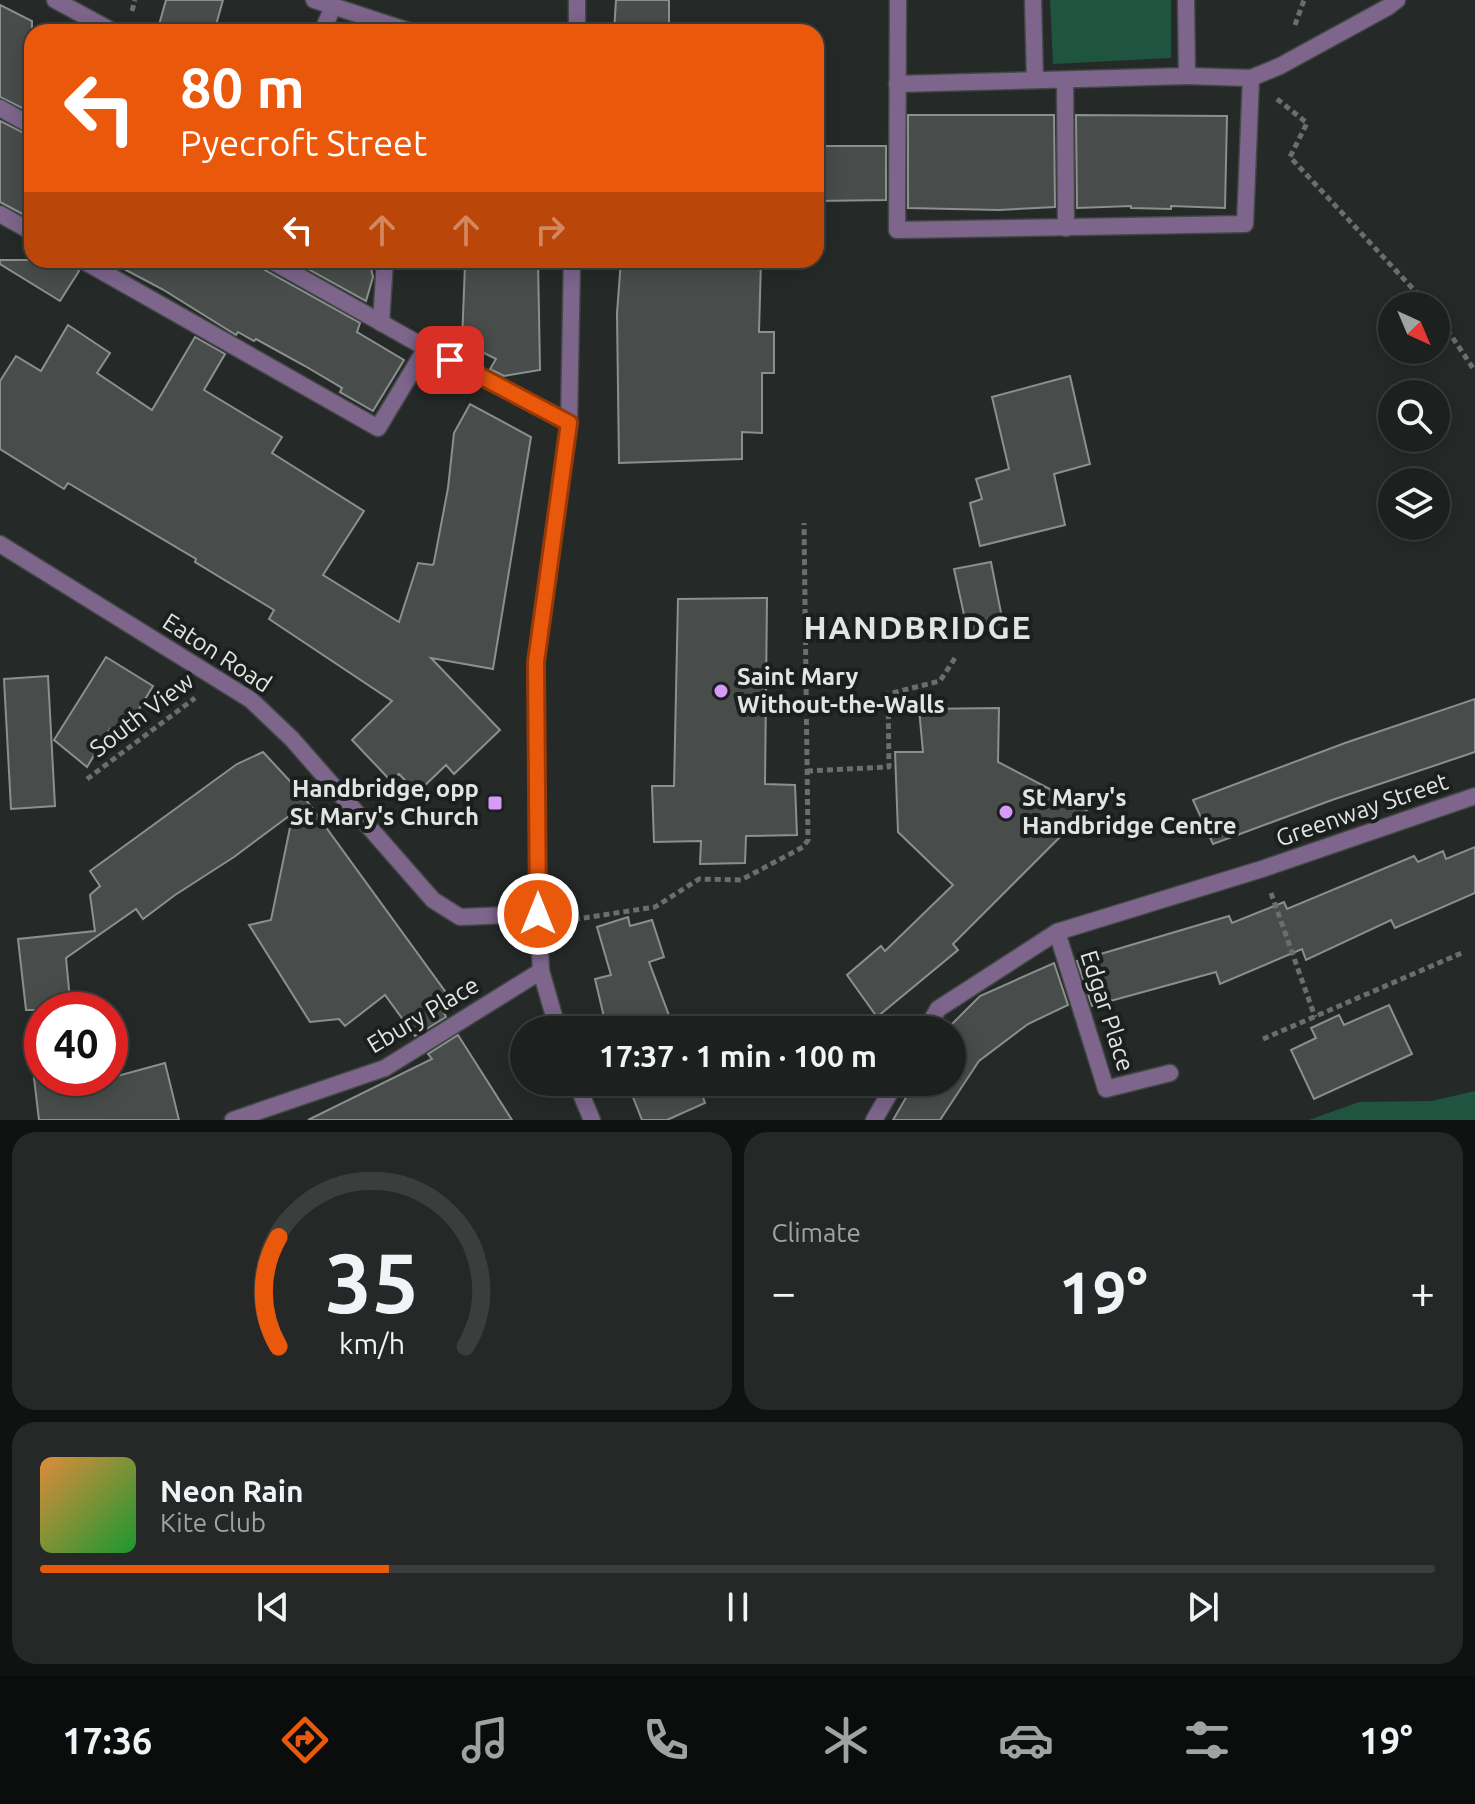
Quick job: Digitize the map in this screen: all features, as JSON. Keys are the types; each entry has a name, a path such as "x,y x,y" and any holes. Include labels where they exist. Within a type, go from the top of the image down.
{"street":[{"path":"55,0 99,24"},
{"path":"314,0 387,24"},
{"path":"577,0 577,24"},
{"path":"898,0 897,230 1245,224 1251,78"},
{"path":"1033,0 1035,79"},
{"path":"1186,0 1187,76"},
{"path":"897,84 1187,76 1251,78 1294,59 1397,0"},
{"path":"326,24 333,7"},
{"path":"1065,80 1066,228"},
{"path":"0,108 24,122"},
{"path":"0,214 24,228"},
{"path":"96,268 378,428 426,348"},
{"path":"284,268 426,348 569,423"},
{"path":"381,323 384,268"},
{"path":"554,1016 541,971 538,920 536,662 569,423 572,268"},
{"name":"Eaton Road","path":"0,544 251,700 292,739 433,900 460,917 538,920"},
{"name":"Greenway Street","path":"934,1016 938,1009 1057,932 1262,869 1475,796"},
{"name":"Edgar Place","path":"1057,932 1106,1089 1170,1073"},
{"name":"Ebury Place","path":"233,1120 385,1068 541,971"},
{"path":"582,1096 592,1120"},
{"path":"874,1120 888,1096"}],"path":[{"path":"1251,78 1307,123 1290,157 1416,292"},
{"path":"1450,334 1475,371"},
{"path":"538,920 655,907 699,879 741,880 803,847 808,840 804,523"},
{"path":"807,771 889,767 888,694 940,681 955,658"},
{"name":"South View","path":"87,779 218,680"},
{"path":"1262,869 1315,1017"},
{"path":"1263,1039 1464,952"}],"green space":[{"path":"1050,0 1171,0 1171,58 1053,64"},
{"path":"1475,1091 1475,1120 1309,1120 1359,1102 1432,1101"}],"building":[{"path":"166,0 223,0 216,24 159,24"},
{"path":"616,0 669,0 669,24 614,24"},
{"path":"0,5 32,21 32,24 24,24 24,109 0,97"},
{"path":"908,115 1054,115 1055,207 999,210 908,208"},
{"path":"1076,115 1227,116 1225,208 1077,208"},
{"path":"0,121 24,133 24,215 0,202"},
{"path":"824,146 886,146 886,200 824,201"},
{"path":"0,260 24,260 24,268 77,268 79,271 60,301 0,264"},
{"path":"122,268 264,268 360,323 357,332 404,360 373,411 305,366 256,339 254,341 238,332 236,335"},
{"path":"306,268 371,268 373,277 366,301"},
{"path":"465,268 538,268 540,370 504,376 490,369 496,359 462,342"},
{"path":"620,268 761,268 759,332 774,332 774,373 762,373 762,433 742,432 742,459 619,463 617,313"},
{"path":"68,325 110,353 97,373 152,410 195,337 225,354 204,390 282,437 272,453 364,511 323,575 399,622 418,563 433,565 434,562 448,488 454,433 470,404 531,437 493,669 431,658 500,730 454,774 446,765 417,793 399,774 391,781 352,740 392,701 269,619 274,610 195,562 196,559 68,483 64,489 0,449 0,381 16,356 41,371"},
{"path":"1070,376 1090,464 1054,474 1065,525 980,546 970,503 982,499 976,479 1009,469 992,397"},
{"path":"991,562 1003,623 968,633 954,569"},
{"name":"Saint Mary Without-the-Walls","path":"767,598 765,784 795,785 797,835 746,836 745,863 700,864 701,841 654,842 652,786 674,786 678,599"},
{"path":"106,657 153,686 122,737 110,729 87,767 54,740"},
{"path":"48,676 55,806 11,809 4,679"},
{"path":"1475,699 1475,752 1213,844 1193,800 1345,743"},
{"name":"St Mary's Handbridge Centre","path":"999,708 998,762 1088,809 953,944 958,950 876,1016 847,975 881,946 885,951 953,885 898,832 895,752 923,752 919,709"},
{"path":"263,752 301,793 455,1005 443,1011 446,1017 415,1036 385,995 345,1026 339,1019 310,1022 249,925 271,920 293,813 143,919 136,909 66,958 69,992 24,992 18,939 95,931 90,895 100,886 90,871 237,764"},
{"path":"1475,847 1475,893 1395,928 1391,920 1306,960 1302,949 1220,984 1216,972 1092,1006 1077,961 1229,916 1232,923 1284,902 1287,909 1414,856 1418,862 1443,851 1446,859"},
{"path":"628,917 630,926 652,920 664,957 649,962 669,1016 604,1016 595,979 611,975 597,927"},
{"path":"1054,963 1068,1005 1028,1024 979,1061 966,1081 966,1016 960,1016 980,996"},
{"path":"1389,1005 1412,1054 1314,1099 1291,1050 1316,1038 1311,1028 1339,1015 1344,1025"},
{"path":"458,1035 512,1120 308,1120 432,1059 428,1054"},
{"path":"165,1063 179,1120 39,1120 36,1096 128,1096 128,1073"},
{"path":"633,1096 703,1096 705,1103 667,1120 642,1120"},
{"path":"907,1096 956,1096 940,1120 893,1120"}],"place":[{"name":"Saint Mary Without-the-Walls","path":"721,691"},
{"name":"Handbridge, opp St Mary's Church","path":"495,803"},
{"name":"St Mary's Handbridge Centre","path":"1006,812"}],"district":[{"name":"HANDBRIDGE","path":"918,628"}],"route":[{"path":"450,360 569,423 536,662 538,914"}]}
